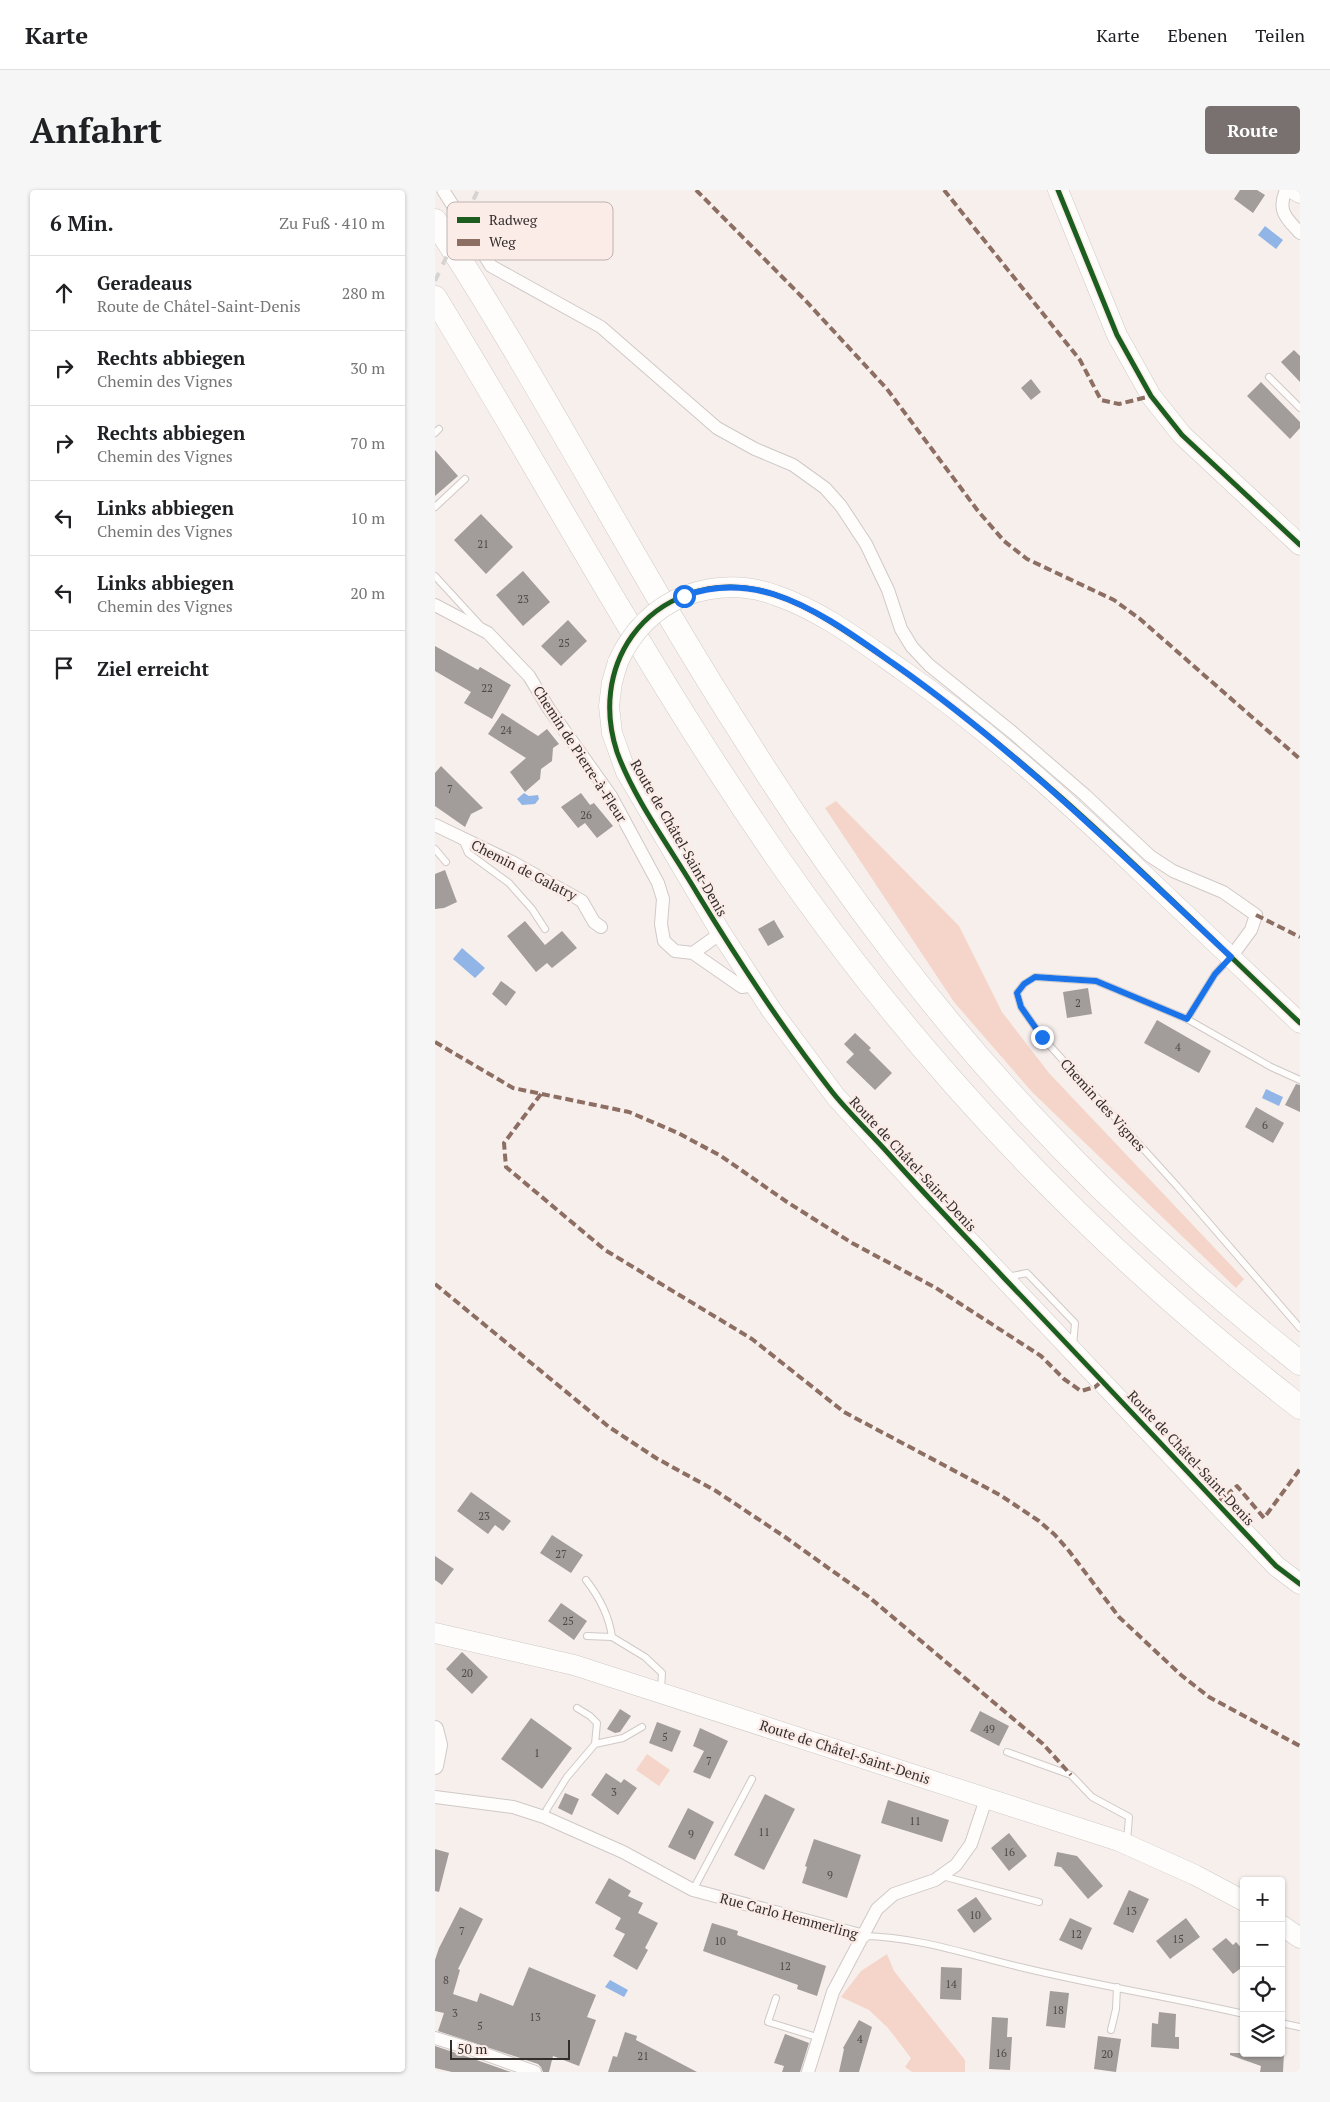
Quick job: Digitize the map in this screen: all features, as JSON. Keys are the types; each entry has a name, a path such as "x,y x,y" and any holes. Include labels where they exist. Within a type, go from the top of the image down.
{"highway":[{"path":"435,221 447,241"},
{"path":"459,260 737,726 819,850 893,953 1005,1086 1092,1178 1155,1239 1217,1294 1300,1363"},
{"path":"435,298 624,615 732,790 798,887 858,968 891,1010 977,1110 1081,1218 1177,1307 1300,1407"}],"main road":[{"path":"1058,190 1117,334 1151,396 1182,435 1300,545"},
{"path":"1295,190 1300,193"},
{"name":"Route de Châtel-Saint-Denis","path":"1300,1023 1074,809 1027,768 927,687 842,629 792,601 757,590 726,586 703,590 667,604 649,618 630,639 618,662 612,682 609,706 612,734 617,751 647,810 721,933 772,1011 836,1097 928,1198 1276,1566 1300,1584"},
{"name":"Route de Châtel-Saint-Denis","path":"435,1633 574,1665 1126,1844 1195,1875 1240,1899"},
{"path":"1285,1927 1300,1938"}],"street":[{"path":"443,190 451,202"},
{"path":"1286,190 1283,197 1283,212 1300,233"},
{"path":"487,260 491,266 601,327 717,428 755,450 793,464 825,488 841,506 866,544 888,590 901,629 912,647 929,665 1019,738 1150,856 1173,871 1223,892 1256,915 1251,930 1231,957"},
{"name":"Chemin de Pierre-à-Fleur","path":"435,605 488,633 529,676 549,709 611,796 658,883 663,899 661,924 664,941 675,951 693,953 742,987 755,985"},
{"name":"Chemin de Galatry","path":"435,825 514,863 582,900 594,922 601,927"},
{"path":"693,953 721,933"},
{"path":"435,1729 439,1746 435,1766"},
{"name":"Rue Carlo Hemmerling","path":"435,1797 513,1807 544,1817 623,1852 693,1890 865,1936"},
{"path":"808,2072 833,1992 865,1936 877,1909 894,1894 943,1876 956,1865 971,1844 986,1799"},
{"path":"435,2038 535,2072"}],"lane":[{"path":"1269,377 1300,408"},
{"path":"435,507 465,480"},
{"path":"435,576 488,633"},
{"path":"461,838 468,853 509,883 532,909 545,929"},
{"path":"435,850 446,862"},
{"path":"1187,1019 1215,974 1231,957"},
{"name":"Chemin des Vignes","path":"1300,1080 1271,1067 1187,1019 1096,981 1035,977 1024,984 1017,993 1021,1007 1042,1037 1177,1186 1300,1328"},
{"path":"586,1580 597,1595 609,1619 612,1637"},
{"path":"587,1636 612,1637 645,1657 661,1673 661,1693"},
{"path":"544,1817 567,1778 595,1744 597,1723 577,1708"},
{"path":"595,1744 623,1738 642,1728"},
{"path":"1007,1752 1071,1775 1091,1798 1129,1817 1126,1844"},
{"path":"693,1890 752,1779"},
{"path":"943,1876 1039,1902"},
{"name":"Rue Carlo Hemmerling","path":"865,1936 893,1937 967,1952 1020,1967 1240,2013"},
{"path":"1111,2030 1117,2009 1117,1987"},
{"path":"776,1998 768,2022 820,2038"},
{"path":"1285,2023 1300,2027"}],"shaded area":[{"path":"836,801 959,926 1002,1012 1049,1073 1244,1279 1236,1288 1032,1092 954,1002 825,808"},
{"path":"647,1754 670,1770 659,1786 636,1770"},
{"path":"887,1954 894,1971 965,2060 965,2072 912,2072 905,2067 911,2058 888,2028 869,2010 841,1997 861,1971"}],"water":[{"path":"1265,226 1283,240 1276,249 1258,235"},
{"path":"524,793 529,796 538,795 539,799 535,804 522,805 517,799"},
{"path":"462,948 485,968 475,978 453,959"},
{"path":"1266,1089 1283,1097 1279,1106 1262,1098"},
{"path":"610,1980 628,1990 624,1997 605,1987"}],"building":[{"path":"1240,190 1257,190 1265,195 1253,213 1234,199"},
{"path":"1294,350 1300,356 1300,382 1281,362"},
{"path":"1031,379 1041,392 1031,400 1021,388"},
{"path":"1261,382 1300,422 1300,428 1290,439 1247,396"},
{"path":"435,450 458,476 435,496"},
{"path":"481,514 513,547 486,574 454,540"},
{"path":"523,571 550,602 523,626 496,595"},
{"path":"568,620 587,641 561,666 541,646"},
{"path":"435,646 478,670 480,667 511,685 492,719 464,703 471,692 435,671"},
{"path":"502,713 538,736 547,729 559,744 553,748 552,761 541,769 540,779 525,792 510,772 526,758 488,734"},
{"path":"441,766 483,808 471,814 465,827 435,806 435,773"},
{"path":"581,793 590,805 594,803 613,826 597,838 585,823 578,828 561,807"},
{"path":"445,870 457,902 444,908 435,909 435,874"},
{"path":"774,920 784,937 768,946 758,929"},
{"path":"525,921 545,945 562,931 577,948 552,968 547,963 536,972 507,936"},
{"path":"501,981 516,992 506,1006 492,994"},
{"path":"1088,988 1092,1014 1067,1018 1063,992"},
{"path":"1157,1020 1211,1051 1199,1073 1144,1043"},
{"path":"855,1033 871,1048 869,1050 892,1073 875,1090 846,1062 854,1054 844,1044"},
{"path":"1296,1084 1300,1085 1300,1112 1285,1105"},
{"path":"1256,1107 1284,1123 1273,1143 1245,1127"},
{"path":"471,1492 511,1521 503,1531 495,1525 488,1534 457,1511"},
{"path":"552,1535 583,1555 571,1573 540,1553"},
{"path":"435,1556 454,1569 442,1585 435,1580"},
{"path":"561,1603 587,1621 574,1640 548,1621"},
{"path":"462,1652 488,1677 472,1694 446,1669"},
{"path":"620,1709 631,1716 620,1732 615,1733 607,1729"},
{"path":"980,1711 1009,1726 999,1746 970,1731"},
{"path":"531,1718 572,1748 542,1789 501,1759"},
{"path":"657,1722 681,1731 672,1752 649,1743"},
{"path":"700,1728 728,1741 710,1779 693,1772 704,1751 693,1746"},
{"path":"606,1773 621,1783 624,1779 637,1788 618,1815 591,1795"},
{"path":"565,1793 579,1799 572,1815 558,1808"},
{"path":"765,1794 795,1809 764,1870 734,1855"},
{"path":"888,1800 949,1820 942,1842 881,1823"},
{"path":"688,1808 714,1822 695,1860 668,1847"},
{"path":"1009,1833 1027,1856 1009,1871 991,1848"},
{"path":"814,1839 861,1855 847,1898 802,1883 807,1867 805,1866"},
{"path":"435,1849 449,1853 439,1892 435,1891"},
{"path":"1057,1852 1077,1856 1103,1886 1088,1899 1061,1867 1054,1866"},
{"path":"609,1878 631,1891 628,1896 643,1903 638,1913 658,1923 645,1948 648,1950 637,1970 613,1956 625,1934 615,1929 621,1918 595,1903"},
{"path":"1129,1890 1149,1899 1133,1933 1113,1924"},
{"path":"976,1897 992,1919 974,1933 957,1910"},
{"path":"460,1907 483,1919 458,1969 460,1970 453,1994 477,2002 480,1993 513,2006 529,1967 596,1995 587,2017 596,2020 579,2066 553,2056 549,2072 543,2072 538,2064 438,2031 444,2013 435,2011 435,1960 439,1948"},
{"path":"1070,1918 1092,1928 1082,1950 1059,1940"},
{"path":"1186,1918 1200,1937 1170,1959 1156,1941"},
{"path":"712,1923 738,1931 737,1935 826,1966 817,1996 797,1989 798,1985 703,1951"},
{"path":"1226,1938 1233,1945 1236,1942 1240,1946 1240,1969 1233,1974 1212,1949"},
{"path":"941,1967 962,1968 961,2000 940,1999"},
{"path":"1050,1991 1069,1993 1065,2028 1046,2026"},
{"path":"1159,2012 1176,2014 1175,2037 1179,2037 1179,2049 1151,2047 1152,2023 1158,2024"},
{"path":"992,2017 1008,2018 1007,2037 1012,2037 1010,2070 989,2069"},
{"path":"859,2020 872,2027 859,2072 839,2072 843,2048"},
{"path":"625,2032 637,2036 636,2040 697,2072 608,2072 613,2056 617,2057"},
{"path":"785,2034 809,2043 800,2072 782,2072 784,2066 774,2063"},
{"path":"1098,2036 1121,2039 1116,2072 1094,2069"},
{"path":"435,2046 511,2072 452,2072 435,2068"},
{"path":"1230,2053 1240,2053 1240,2057 1284,2057 1283,2072 1260,2072 1261,2066 1230,2055"}],"railway":[{"path":"472,202 478,190"},
{"path":"435,281 447,256"}],"marked path":[{"path":"696,190 805,300 887,389 978,511 1004,541 1027,559 1114,600 1140,619 1300,759"},
{"path":"944,190 1080,360 1101,400 1119,404 1151,396"},
{"path":"1256,915 1300,937"},
{"path":"435,1042 513,1088 629,1112 678,1133 721,1156 787,1202 852,1243 936,1288 1041,1356 1064,1379 1081,1391 1095,1387 1102,1381"},
{"path":"541,1094 504,1143 506,1167 605,1250 752,1339 844,1412 1000,1495 1039,1521 1069,1551 1119,1617 1181,1675 1209,1697 1300,1746"},
{"path":"435,1284 609,1427 656,1458 716,1491 869,1597 1043,1744 1071,1775"},
{"path":"1217,1503 1237,1486 1264,1518 1300,1469"}],"cycle path":[{"path":"1058,190 1117,335 1151,396 1182,435 1300,545"},
{"path":"1300,1023 1149,878 1046,784 993,739 938,696 868,646 807,608 758,590 740,587 705,590 688,594 672,601 657,611 644,622 624,649 613,677 610,707 613,737 624,770 643,806 745,970 815,1069 840,1101 931,1201 1276,1566 1300,1584"}],"route":[{"path":"684,596 710,588 726,586 757,590 792,601 842,629 927,687 1027,768 1074,809 1231,957 1215,974 1187,1019 1096,981 1035,977 1024,984 1017,993 1021,1007 1042,1037"}]}
